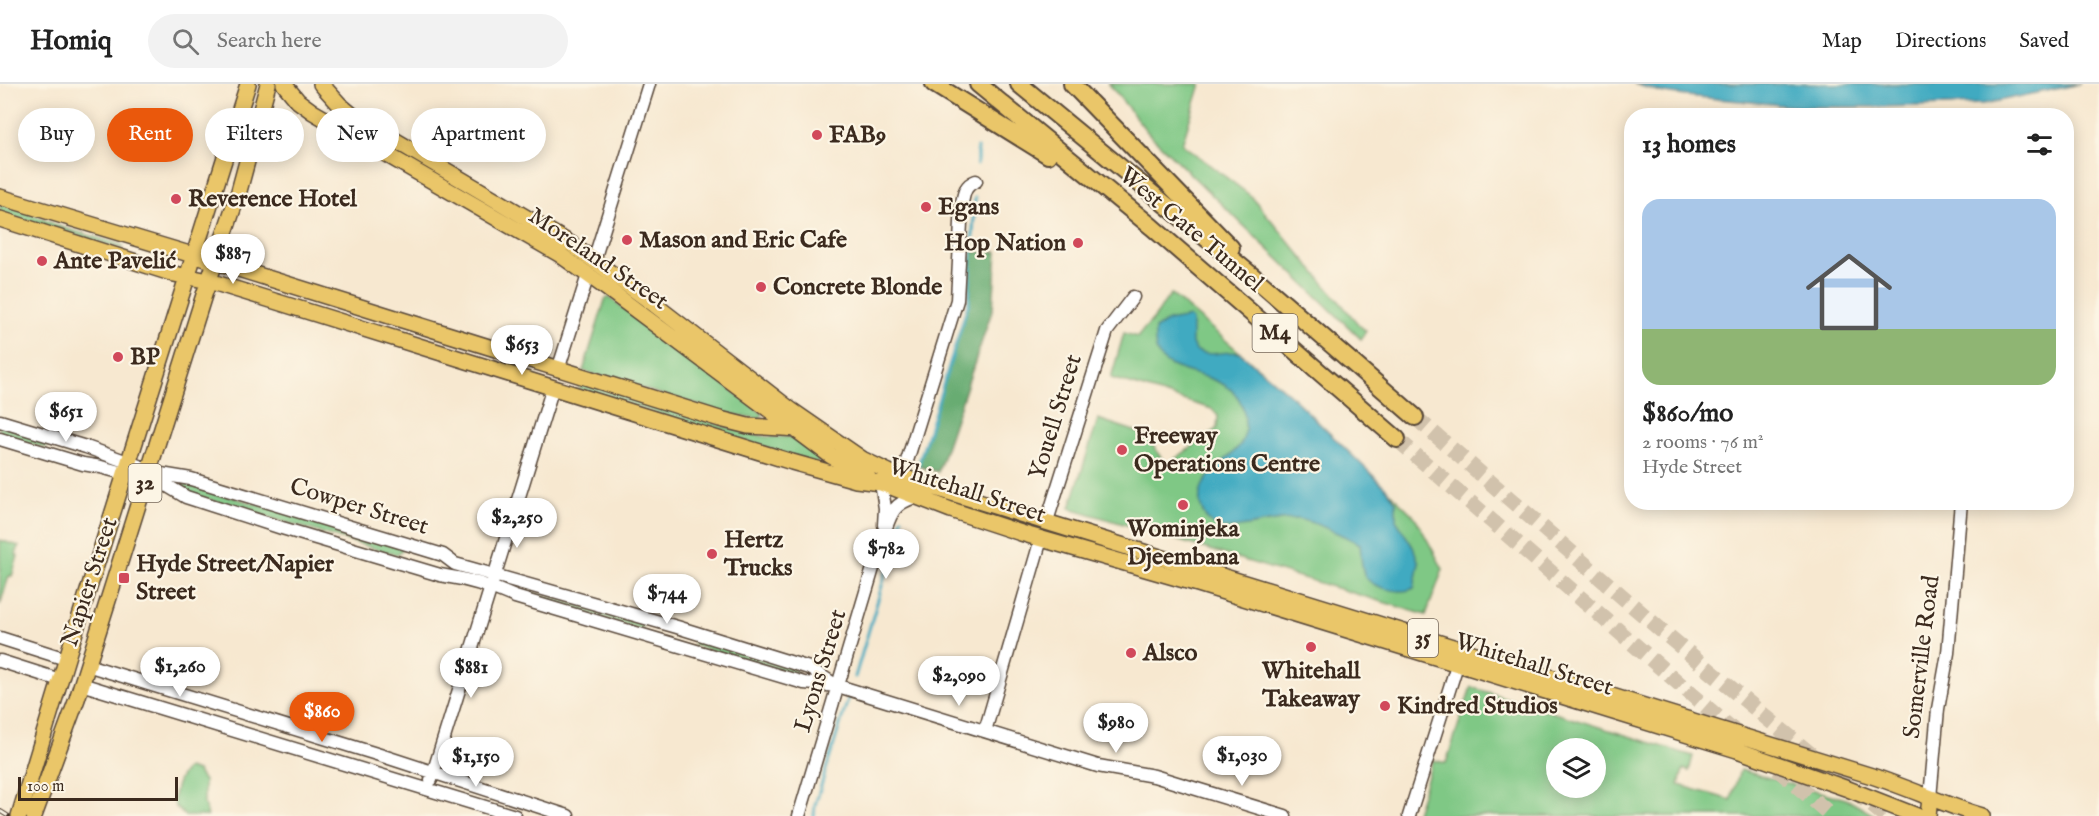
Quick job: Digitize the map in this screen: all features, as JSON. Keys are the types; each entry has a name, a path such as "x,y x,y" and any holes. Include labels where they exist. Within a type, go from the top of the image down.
{"highway":[{"path":"934,84 1044,146"},
{"name":"West Gate Tunnel","path":"978,84 1044,146 1152,227 1397,439"},
{"name":"West Gate Tunnel","path":"1019,84 1256,279 1415,417"},
{"path":"1078,90 1232,248 1256,279"}],"main road":[{"name":"Napier Street","path":"19,816 66,659 248,84"},
{"name":"Napier Street","path":"34,816 81,684 242,181 268,84"},
{"name":"Moreland Street","path":"284,84 298,101 313,112 559,254 793,429 848,467 881,483"},
{"name":"Moreland Street","path":"321,84 352,115 572,244 834,440"},
{"name":"35","path":"0,197 732,422 815,432 834,440"},
{"path":"499,200 498,209 537,232 559,254"},
{"name":"Whitehall Street","path":"0,219 128,259 209,281 803,465 856,480 881,483 915,497 1041,539 1737,750 1848,789 1897,812 1917,816"},
{"path":"128,259 134,237"},
{"path":"588,275 594,260"},
{"path":"553,387 558,370"},
{"name":"Whitehall Street","path":"834,440 862,459 902,477 1872,776 1982,816"},
{"name":"Youell Street","path":"1041,539 1047,521"},
{"path":"1246,600 1250,584"},
{"path":"1457,665 1461,650"},
{"path":"66,659 87,665"},
{"path":"60,680 81,684"},
{"name":"Somerville Road","path":"1928,816 1930,798"}],"street":[{"path":"594,260 650,84"},
{"path":"902,477 957,300 964,190 970,183 976,181"},
{"path":"558,370 588,275"},
{"name":"Youell Street","path":"1047,521 1107,331 1133,297"},
{"path":"428,789 553,387"},
{"name":"Cowper Street","path":"0,421 60,440 147,475 186,497 440,575 492,581"},
{"name":"Cowper Street","path":"0,439 55,456 126,468"},
{"path":"55,456 60,440"},
{"name":"Cowper Street","path":"147,475 191,479 443,555 455,564 492,581 515,597 804,683 838,686 1098,765 1154,776 1285,816"},
{"name":"Lyons Street","path":"881,483 885,508 882,538"},
{"name":"Lyons Street","path":"799,816 882,538 895,506 915,497"},
{"name":"Somerville Road","path":"1930,798 1938,709 1948,653 1960,510"},
{"name":"Youell Street","path":"985,731 1041,539"},
{"path":"0,638 66,659"},
{"path":"0,661 60,680"},
{"path":"87,665 432,773 551,814 567,816"},
{"path":"1409,816 1457,665"},
{"path":"81,684 515,816"}],"green space":[{"path":"1109,84 1201,84 1182,144 1251,196 1366,331 1361,339 1149,134"},
{"path":"0,204 61,227 123,245 123,247 122,249 0,213"},
{"path":"972,252 997,252 993,308 938,472 918,466 969,302"},
{"path":"1171,294 1288,393 1415,517 1443,569 1426,615 1070,508 1098,419 1146,435 1166,465 1217,428 1218,416 1212,409 1111,378 1124,333 1138,337"},
{"path":"609,297 763,414 760,419 724,413 583,371 605,300"},
{"path":"581,382 746,433 768,437 792,437 820,457 817,464 579,389"},
{"path":"0,425 47,440 47,446 45,448 0,435"},
{"path":"183,483 402,546 402,550 396,555 183,492 181,487"},
{"path":"0,540 19,546 12,576 9,576 0,605"},
{"path":"518,587 641,623 643,628 640,630 518,592"},
{"path":"698,639 792,668 797,671 796,675 693,645"},
{"path":"1471,687 1693,756 1689,771 1683,769 1679,785 1731,800 1740,770 1846,799 1876,816 1415,816 1433,760 1446,763"},
{"path":"188,768 197,771 204,781 204,804 208,816 185,816 175,806 174,796 177,786 181,775"}],"water":[{"path":"1634,84 2080,84 1984,104 1801,107 1664,93"},
{"path":"1189,317 1192,320 1192,343 1195,350 1206,354 1240,353 1288,393 1388,490 1396,502 1396,520 1413,547 1419,563 1414,588 1402,591 1386,589 1373,583 1364,574 1360,544 1312,523 1287,519 1229,528 1212,524 1207,519 1202,510 1201,490 1211,474 1240,445 1244,437 1245,425 1241,404 1233,391 1206,377 1164,362 1157,352 1155,329 1168,321"}],"waterway":[{"path":"979,118 979,128"},
{"path":"977,148 977,164"},
{"path":"918,466 969,302 975,198"},
{"path":"855,677 902,518"},
{"path":"814,816 815,805 849,696"}],"tunnel":[{"path":"1415,417 1662,631 1885,816"},
{"path":"1397,439 1832,816"}],"railway":[{"path":"0,811 8,816"}],"place":[{"name":"FAB9","path":"817,135"},
{"name":"Reverence Hotel","path":"176,199"},
{"name":"Egans","path":"926,207"},
{"name":"Mason and Eric Cafe","path":"627,240"},
{"name":"Hop Nation","path":"1078,243"},
{"name":"Ante Pavelić","path":"42,261"},
{"name":"Concrete Blonde","path":"761,287"},
{"name":"BP","path":"118,357"},
{"name":"Freeway Operations Centre","path":"1122,450"},
{"name":"Wominjeka Djeembana","path":"1183,505"},
{"name":"Hertz Trucks","path":"712,554"},
{"name":"Hyde Street/Napier Street","path":"124,578"},
{"name":"Whitehall Takeaway","path":"1311,647"},
{"name":"Alsco","path":"1131,653"},
{"name":"Kindred Studios","path":"1385,706"}]}
